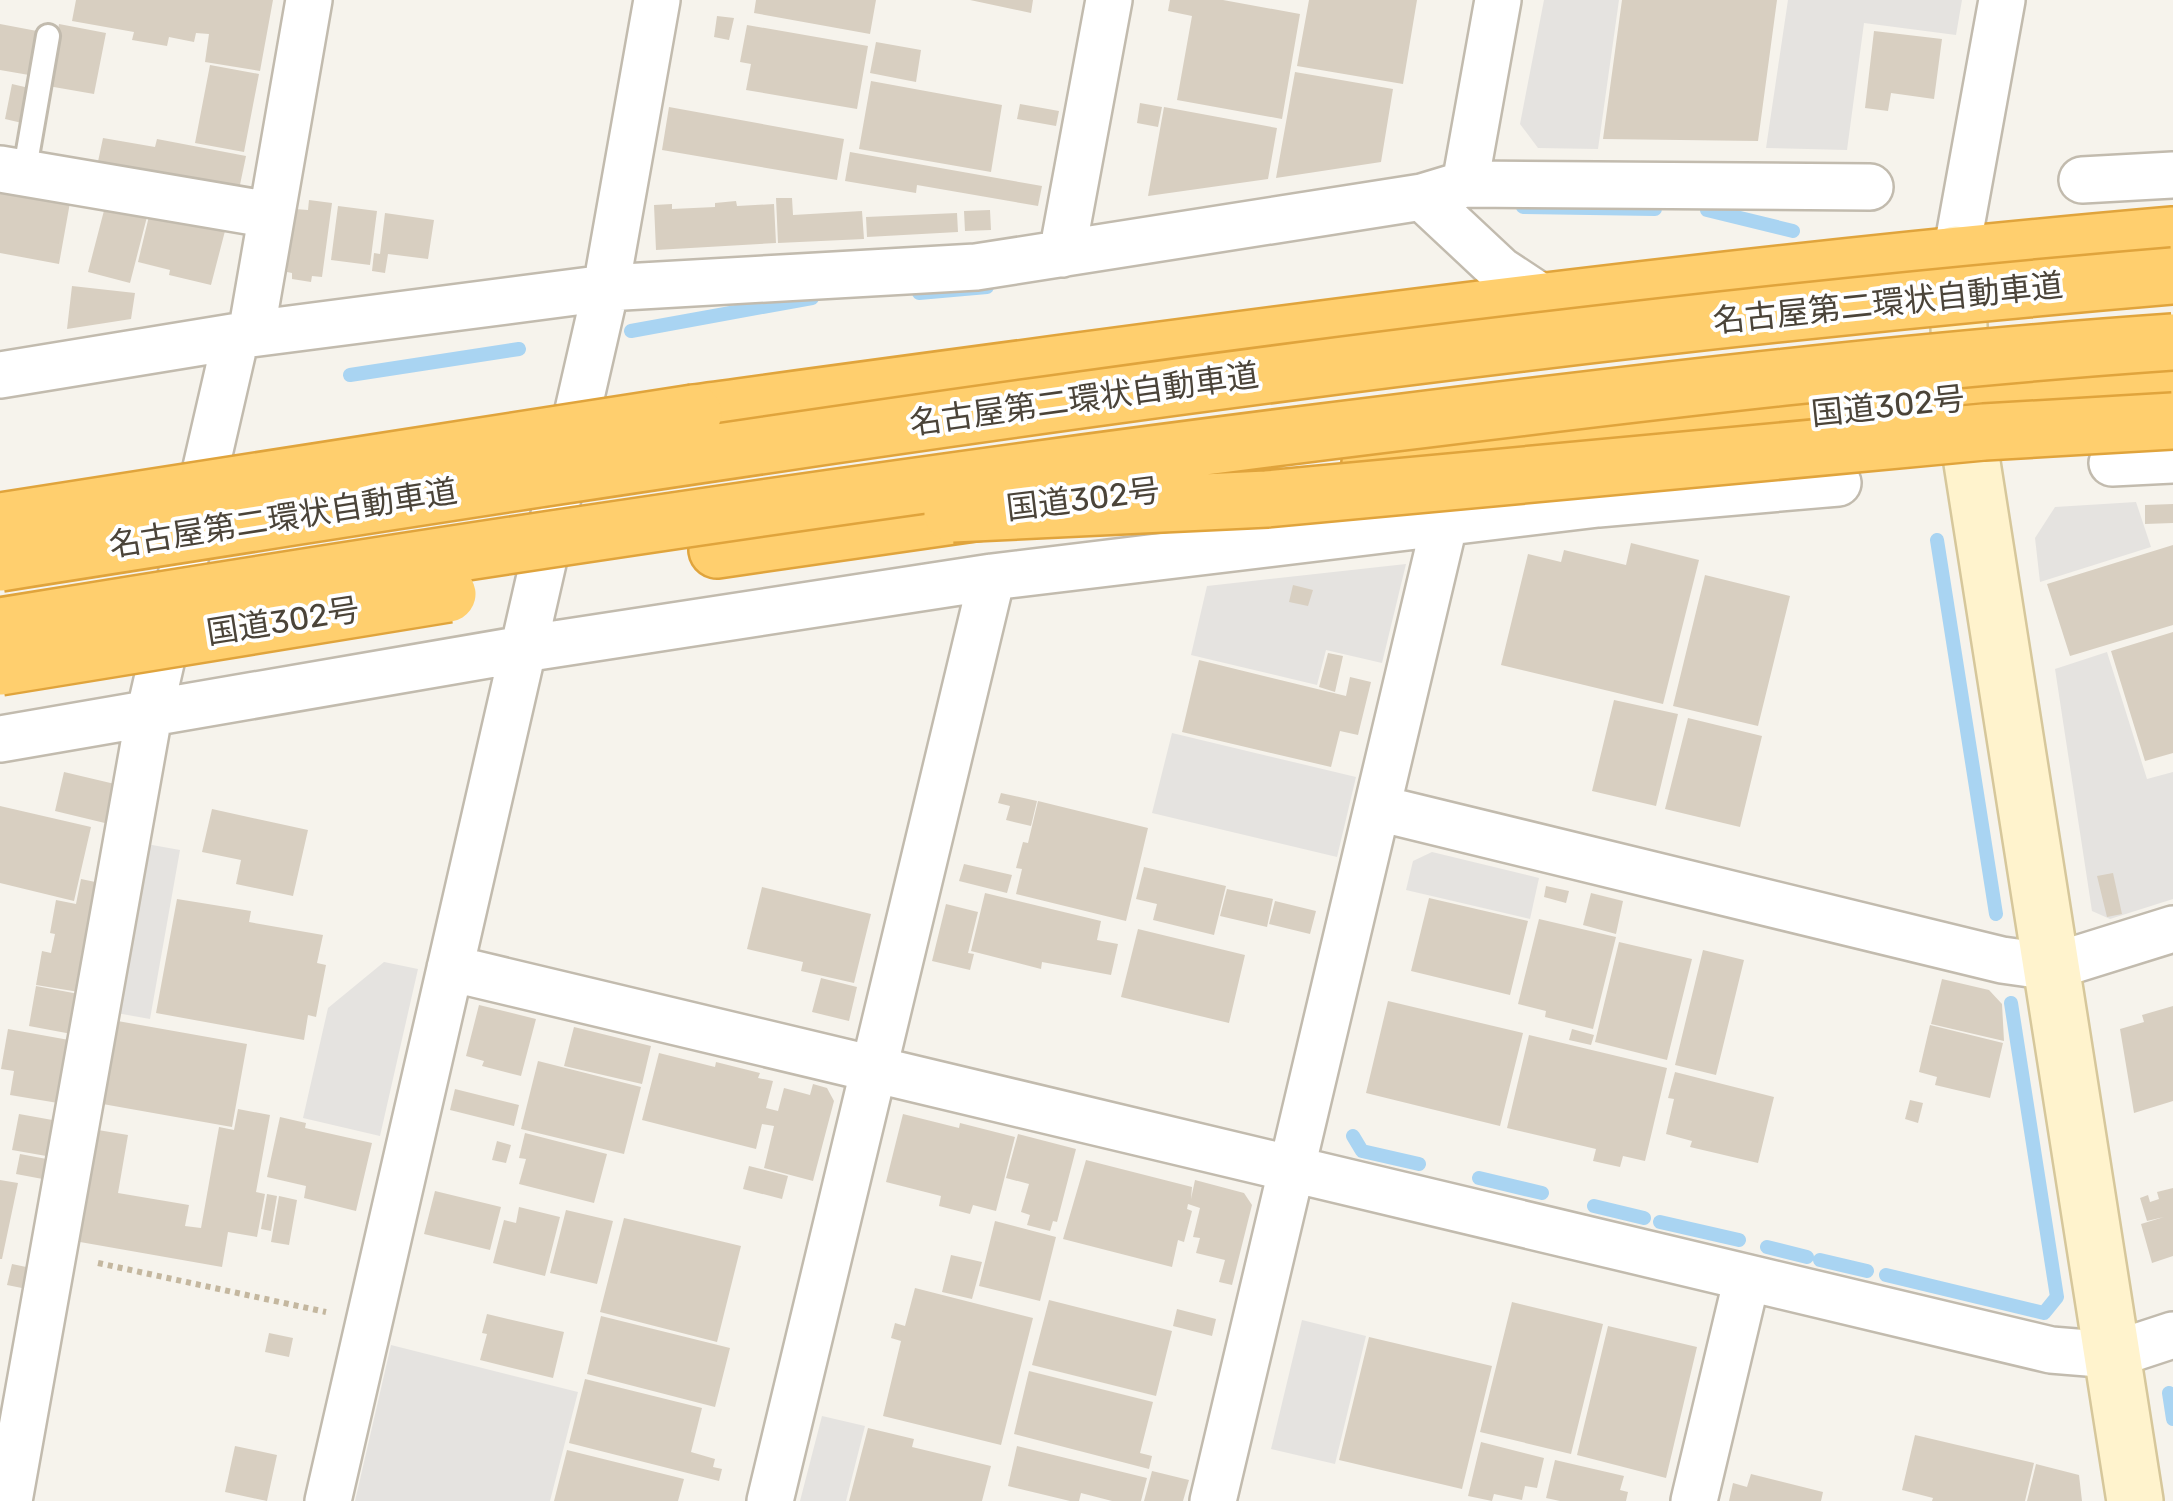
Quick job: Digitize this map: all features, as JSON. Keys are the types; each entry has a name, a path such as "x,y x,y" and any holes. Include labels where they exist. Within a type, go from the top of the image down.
{"highway":[{"path":"0,486 689,395 1184,346 1544,300 1956,254 2173,235"},
{"name":"名古屋第二環状自動車道","path":"0,563 719,450 1146,390 1597,332 2173,276"},
{"name":"名古屋第二環状自動車道","path":"0,626 706,515 1200,447 1604,397 2036,352 2173,342"},
{"name":"国道302号","path":"0,667 718,550 1069,500 1692,426 2173,380"},
{"path":"0,521 689,395"},
{"path":"189,595 274,592 670,539 849,522 1066,507 1266,499 1965,434 2173,421"}],"street":[{"path":"10,1501 150,715 272,216 309,0"},
{"path":"328,1501 606,288 657,0"},
{"path":"1062,254 1108,0"},
{"path":"1465,184 1498,0"},
{"path":"2002,0 1956,254 1962,399 2135,1501"},
{"path":"12,171 272,216"},
{"path":"2082,180 2173,175"},
{"path":"0,376 243,335 606,288 976,268 1422,197 1465,184 1870,187"},
{"path":"1422,197 1500,270 1544,300"},
{"path":"1598,504 1692,426"},
{"path":"2112,464 2173,460"},
{"path":"0,739 523,649 992,577 1445,521 1838,483"},
{"path":"1213,1501 1445,521"},
{"path":"770,1501 992,577"},
{"path":"1378,808 2002,960 2051,967 2173,929"},
{"path":"450,968 2052,1350 2112,1355 2173,1335"},
{"path":"1694,1501 1747,1278"}],"lane":[{"path":"12,171 48,36"}],"path":[{"path":"53,1253 369,1322"}],"shaded area":[{"path":"1544,0 1619,0 1598,149 1538,148 1520,124"},
{"path":"1788,0 1962,0 1956,35 1864,23 1847,150 1766,148"},
{"path":"2136,502 2151,547 2040,582 2035,538 2055,507"},
{"path":"1406,564 1382,663 1326,650 1317,685 1191,655 1207,586"},
{"path":"2107,652 2147,779 2173,772 2173,899 2110,919 2092,911 2055,669"},
{"path":"1172,733 1356,777 1337,857 1152,813"},
{"path":"141,843 180,850 150,1019 111,1012"},
{"path":"1432,852 1539,878 1530,919 1406,890 1413,861"},
{"path":"384,962 418,969 380,1136 303,1118 328,1008"},
{"path":"1302,1320 1366,1336 1335,1464 1271,1449"},
{"path":"391,1345 578,1392 550,1501 355,1501"},
{"path":"822,1416 865,1426 846,1501 800,1501"}],"building":[{"path":"76,0 273,0 260,71 205,62 209,34 196,33 194,42 169,37 167,46 132,40 134,32 72,21"},
{"path":"756,0 876,0 870,34 754,13"},
{"path":"970,0 1033,0 1031,13"},
{"path":"1170,0 1223,0 1300,14 1282,119 1177,100 1192,16 1168,11"},
{"path":"1309,0 1417,0 1403,84 1297,66"},
{"path":"1622,0 1777,0 1758,141 1603,139"},
{"path":"717,16 734,18 729,40 714,37"},
{"path":"0,24 37,31 29,75 0,70"},
{"path":"59,24 106,33 94,94 48,86"},
{"path":"747,25 868,46 857,109 746,90 751,64 740,62"},
{"path":"1874,31 1942,39 1934,99 1891,93 1888,111 1865,108"},
{"path":"876,42 921,50 916,82 870,73"},
{"path":"210,65 259,74 244,152 195,143"},
{"path":"1295,72 1393,89 1381,162 1276,178"},
{"path":"871,81 1002,105 991,172 859,149"},
{"path":"12,84 29,88 22,123 5,119"},
{"path":"1140,103 1162,107 1158,127 1137,123"},
{"path":"1020,104 1059,111 1056,126 1017,119"},
{"path":"669,107 844,139 837,180 662,150"},
{"path":"1164,107 1277,128 1268,179 1148,196"},
{"path":"103,138 155,147 157,139 246,156 237,199 96,171"},
{"path":"850,152 1042,186 1038,206 917,185 916,193 845,181"},
{"path":"0,184 71,197 59,264 0,253"},
{"path":"776,198 792,198 793,215 862,211 864,239 778,243"},
{"path":"107,199 149,209 130,283 88,272"},
{"path":"309,200 332,203 322,277 312,276 311,282 292,279 292,273 287,272 295,209 308,210"},
{"path":"736,201 737,206 774,204 776,243 656,250 654,205 672,204 672,209 715,207 715,203"},
{"path":"338,206 377,211 370,265 331,260"},
{"path":"990,210 991,230 965,231 964,211"},
{"path":"150,212 225,231 211,285 169,275 170,270 138,262"},
{"path":"385,213 434,220 428,259 388,254 385,273 372,271 374,253 380,254"},
{"path":"957,213 958,232 867,237 866,217"},
{"path":"72,286 135,293 131,319 67,329"},
{"path":"2173,504 2173,523 2145,524 2145,505"},
{"path":"1631,543 1699,560 1663,704 1501,665 1528,554 1561,562 1564,550 1626,565"},
{"path":"2173,545 2173,625 2070,656 2047,584"},
{"path":"1705,575 1790,596 1758,726 1673,706"},
{"path":"1293,585 1313,590 1308,606 1289,602"},
{"path":"2173,632 2173,753 2145,761 2111,651"},
{"path":"1328,653 1343,656 1335,692 1319,687"},
{"path":"1199,660 1346,696 1350,677 1371,682 1358,735 1340,731 1331,767 1182,732"},
{"path":"1614,700 1678,714 1656,806 1592,791"},
{"path":"1688,718 1762,736 1740,827 1665,809"},
{"path":"64,772 119,785 109,824 55,811"},
{"path":"1001,793 1037,801 1031,826 1006,820 1010,806 998,803"},
{"path":"1038,801 1148,828 1126,921 1016,894 1022,869 1016,868 1023,842 1028,843"},
{"path":"0,806 91,827 74,901 0,883"},
{"path":"212,809 308,830 293,896 236,884 241,860 202,852"},
{"path":"964,864 1012,875 1007,893 959,881"},
{"path":"1144,867 1226,886 1214,935 1153,920 1157,904 1136,899"},
{"path":"2113,873 2122,914 2107,917 2097,876"},
{"path":"81,879 105,884 85,993 36,985 42,951 51,953 56,900 76,904"},
{"path":"1546,886 1569,891 1566,903 1544,897"},
{"path":"762,887 871,914 854,983 801,971 803,962 747,949"},
{"path":"1227,889 1273,899 1267,927 1220,916"},
{"path":"985,893 1101,921 1097,940 1118,944 1111,975 1042,962 1041,969 971,951"},
{"path":"1591,893 1623,901 1616,934 1583,925"},
{"path":"1429,898 1528,921 1510,995 1411,971"},
{"path":"177,899 251,911 249,922 323,935 317,963 326,965 316,1017 308,1015 304,1040 156,1013"},
{"path":"1275,901 1316,911 1310,934 1269,924"},
{"path":"946,904 978,912 968,953 974,954 970,970 932,961"},
{"path":"1539,919 1616,937 1593,1029 1545,1017 1546,1011 1518,1004"},
{"path":"1138,929 1245,955 1229,1023 1121,997"},
{"path":"1619,942 1692,959 1667,1060 1595,1042"},
{"path":"1703,950 1744,960 1716,1075 1675,1065"},
{"path":"821,978 857,987 849,1021 812,1012"},
{"path":"1942,979 1989,990 2002,1004 2004,1041 1931,1024"},
{"path":"36,986 84,995 77,1035 29,1026"},
{"path":"1388,1001 1523,1033 1500,1126 1366,1093"},
{"path":"479,1005 536,1019 521,1076 482,1066 484,1061 466,1056"},
{"path":"2173,1006 2173,1101 2134,1113 2120,1029 2144,1022 2142,1015"},
{"path":"112,1020 247,1044 232,1127 97,1103"},
{"path":"1930,1025 2003,1043 1990,1098 1935,1085 1937,1077 1919,1072"},
{"path":"574,1027 651,1046 642,1084 564,1066"},
{"path":"8,1029 69,1040 58,1103 10,1095 14,1071 1,1069"},
{"path":"1572,1029 1594,1035 1591,1045 1569,1040"},
{"path":"1529,1035 1667,1068 1645,1161 1623,1156 1620,1167 1593,1161 1596,1149 1507,1128"},
{"path":"659,1053 760,1073 758,1078 773,1081 766,1108 778,1111 784,1088 810,1095 813,1084 827,1088 834,1101 813,1181 764,1168 774,1126 762,1124 756,1149 642,1120"},
{"path":"538,1061 641,1087 624,1154 521,1129"},
{"path":"1675,1072 1774,1097 1758,1163 1690,1147 1692,1141 1666,1134 1674,1099 1668,1098"},
{"path":"455,1089 519,1105 514,1126 450,1110"},
{"path":"1910,1100 1923,1103 1918,1123 1905,1119"},
{"path":"238,1109 270,1115 256,1192 265,1194 257,1237 228,1232 222,1267 80,1242 86,1202 79,1201 92,1129 128,1135 118,1193 189,1205 185,1226 201,1228 219,1127 234,1130"},
{"path":"19,1114 58,1121 52,1157 12,1150"},
{"path":"903,1114 1015,1137 996,1211 973,1205 970,1214 939,1206 941,1196 886,1182"},
{"path":"280,1117 306,1123 305,1128 372,1143 356,1211 304,1198 306,1186 267,1177"},
{"path":"525,1133 607,1154 594,1203 519,1184 526,1159 519,1158"},
{"path":"1018,1134 1076,1149 1057,1222 1053,1221 1050,1231 1027,1225 1030,1215 1021,1212 1029,1184 1006,1178"},
{"path":"497,1141 511,1145 506,1163 492,1160"},
{"path":"20,1154 52,1160 48,1180 16,1174"},
{"path":"1086,1160 1192,1187 1191,1199 1195,1180 1244,1193 1252,1205 1232,1285 1219,1282 1225,1260 1196,1253 1200,1238 1193,1237 1200,1208 1188,1204 1187,1209 1192,1211 1184,1242 1178,1240 1172,1267 1063,1239"},
{"path":"749,1166 788,1176 782,1199 743,1189"},
{"path":"0,1180 18,1183 2,1259 0,1259"},
{"path":"2173,1188 2173,1256 2152,1263 2141,1224 2164,1217 2147,1221 2140,1198 2148,1195 2150,1202 2159,1199 2157,1192"},
{"path":"435,1191 501,1207 490,1250 424,1234"},
{"path":"267,1194 277,1196 271,1231 261,1229"},
{"path":"279,1196 297,1200 289,1245 271,1242"},
{"path":"519,1207 560,1217 545,1276 493,1263 504,1220 516,1223"},
{"path":"566,1210 613,1221 597,1284 550,1273"},
{"path":"624,1218 741,1246 717,1342 600,1312"},
{"path":"995,1221 1056,1237 1040,1301 979,1286"},
{"path":"951,1255 982,1262 972,1299 942,1292"},
{"path":"12,1264 31,1268 27,1289 7,1285"},
{"path":"915,1288 1033,1318 1001,1445 883,1416 901,1341 891,1338 895,1323 905,1326"},
{"path":"1049,1300 1172,1331 1156,1396 1032,1365"},
{"path":"1512,1302 1603,1324 1571,1454 1480,1432"},
{"path":"1177,1309 1216,1319 1212,1336 1173,1326"},
{"path":"487,1314 564,1332 553,1378 480,1360 487,1334 482,1333"},
{"path":"601,1316 730,1348 715,1407 587,1374"},
{"path":"1608,1326 1697,1347 1666,1478 1577,1455"},
{"path":"269,1333 293,1338 289,1357 265,1352"},
{"path":"1369,1337 1492,1366 1462,1489 1339,1460"},
{"path":"1029,1371 1153,1402 1140,1453 1152,1456 1149,1469 1014,1434"},
{"path":"585,1379 702,1408 691,1452 715,1459 713,1467 722,1469 719,1481 569,1443"},
{"path":"868,1428 914,1439 912,1447 991,1466 982,1501 849,1501"},
{"path":"1915,1435 2034,1463 2025,1501 1932,1501 1933,1498 1902,1490"},
{"path":"1481,1442 1544,1458 1537,1488 1525,1486 1522,1500 1494,1494 1492,1501 1468,1496"},
{"path":"235,1446 277,1455 267,1501 225,1492"},
{"path":"1017,1446 1147,1478 1141,1501 1112,1501 1081,1493 1079,1501 1070,1501 1008,1486"},
{"path":"567,1450 684,1479 678,1501 554,1501"},
{"path":"1555,1460 1624,1476 1620,1490 1628,1492 1626,1501 1546,1498"},
{"path":"2036,1464 2079,1475 2082,1501 2027,1501"},
{"path":"1152,1471 1189,1480 1183,1501 1144,1501"},
{"path":"1751,1474 1823,1492 1821,1501 1729,1501 1733,1483 1747,1487"}],"waterway":[{"path":"1523,207 1655,209"},
{"path":"1707,210 1793,231"},
{"path":"919,293 987,287"},
{"path":"631,331 812,298"},
{"path":"350,375 519,349"},
{"path":"1937,540 1996,914"},
{"path":"1886,1275 2044,1313 2057,1297 2011,1003"},
{"path":"1353,1136 1362,1151 1419,1164"},
{"path":"1479,1178 1542,1193"},
{"path":"1594,1206 1644,1218"},
{"path":"1660,1222 1739,1240"},
{"path":"1767,1247 1807,1257"},
{"path":"1820,1260 1867,1271"},
{"path":"2169,1393 2173,1419"}]}
